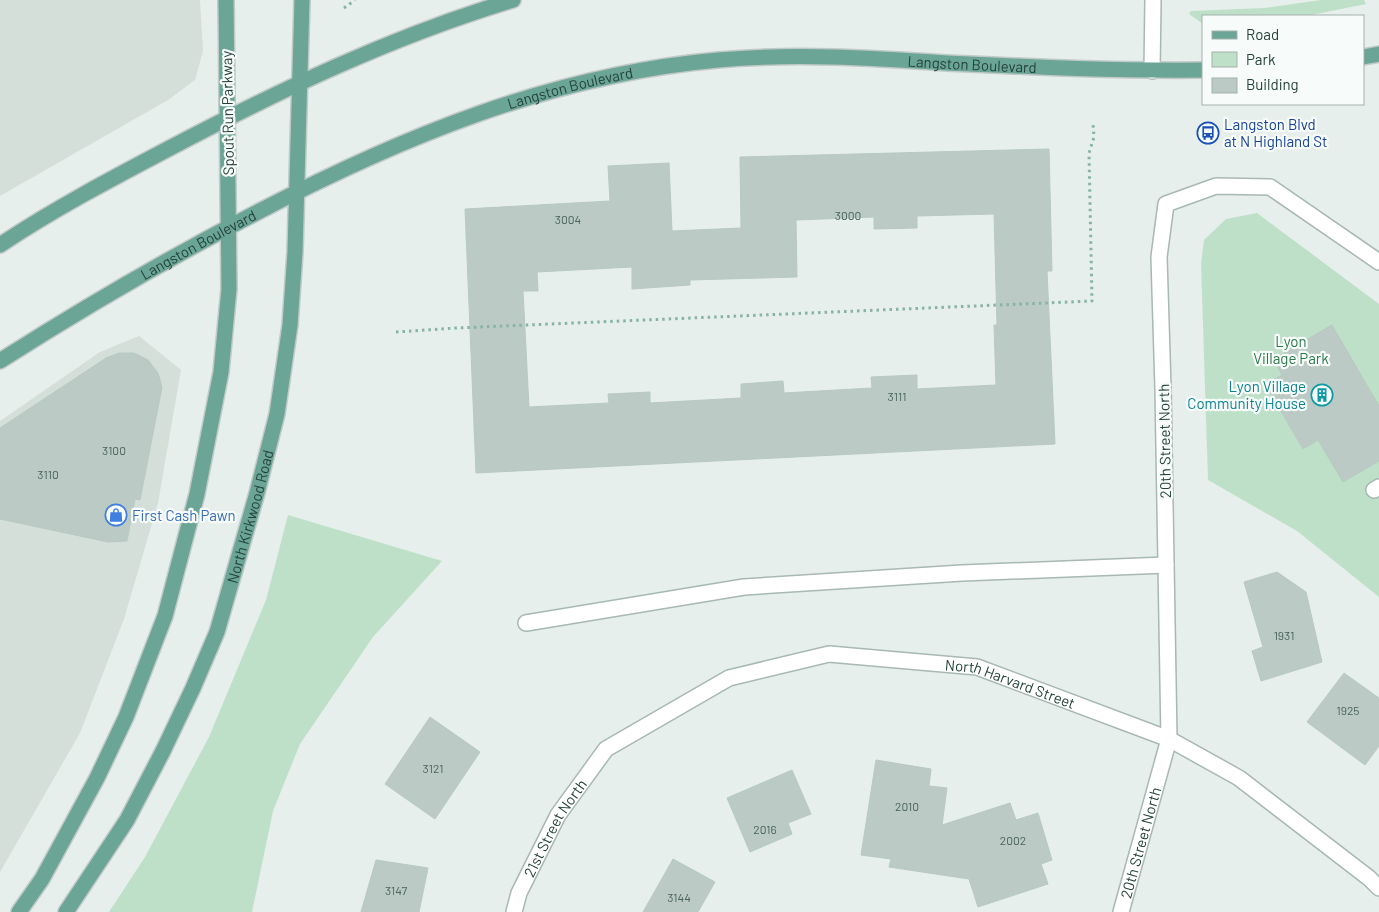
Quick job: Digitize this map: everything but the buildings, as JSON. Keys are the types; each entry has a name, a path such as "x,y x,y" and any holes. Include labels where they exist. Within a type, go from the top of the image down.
{"main road":[{"name":"Spout Run Parkway","path":"226,0 228,227"},
{"path":"300,82 302,0"},
{"path":"0,245 127,170 227,117 300,82 416,32 513,0"},
{"path":"1364,57 1379,54"},
{"name":"Langston Boulevard","path":"0,361 134,278 336,172 396,146 506,104 570,86 643,71 716,60 787,56 853,57 1077,70 1202,70"},
{"name":"North Kirkwood Road","path":"66,912 127,820 193,688 225,606 255,502 276,414 290,316 294,278 300,82"},
{"path":"19,912 42,879 97,778 126,718 165,616 196,494 221,372 229,288 228,227"}],"street":[{"path":"1152,71 1153,0"},
{"name":"20th Street North","path":"1121,912 1169,739 1159,257 1166,204 1216,186 1270,187 1379,262"},
{"path":"526,623 744,587 962,574 1166,565"},
{"name":"North Harvard Street","path":"606,749 729,678 829,654 977,667 1169,739 1240,778 1369,878 1379,888"},
{"name":"21st Street North","path":"514,912 519,893 558,815 606,749"}],"path":[{"path":"344,8 355,0"},
{"path":"396,332 1092,301 1089,153 1094,137 1094,124"}],"shaded area":[{"path":"0,0 200,0 203,51 195,80 168,100 0,196"},
{"path":"139,336 181,370 158,503 124,619 80,733 0,872 0,421 100,352"}],"green space":[{"path":"1321,0 1364,0 1366,4 1311,15 1202,15 1202,23 1189,14 1191,11 1264,8"},
{"name":"Lyon Village Park","path":"1257,213 1379,304 1379,597 1297,531 1208,480 1201,264 1204,240 1226,219"},
{"path":"288,515 442,561 373,637 300,744 273,811 252,912 109,912 145,857 209,737 266,600"}],"place":[{"name":"Langston Blvd at N Highland St","path":"1208,133"},
{"name":"Lyon Village Community House","path":"1322,395"},
{"name":"First Cash Pawn","path":"116,515"}]}
